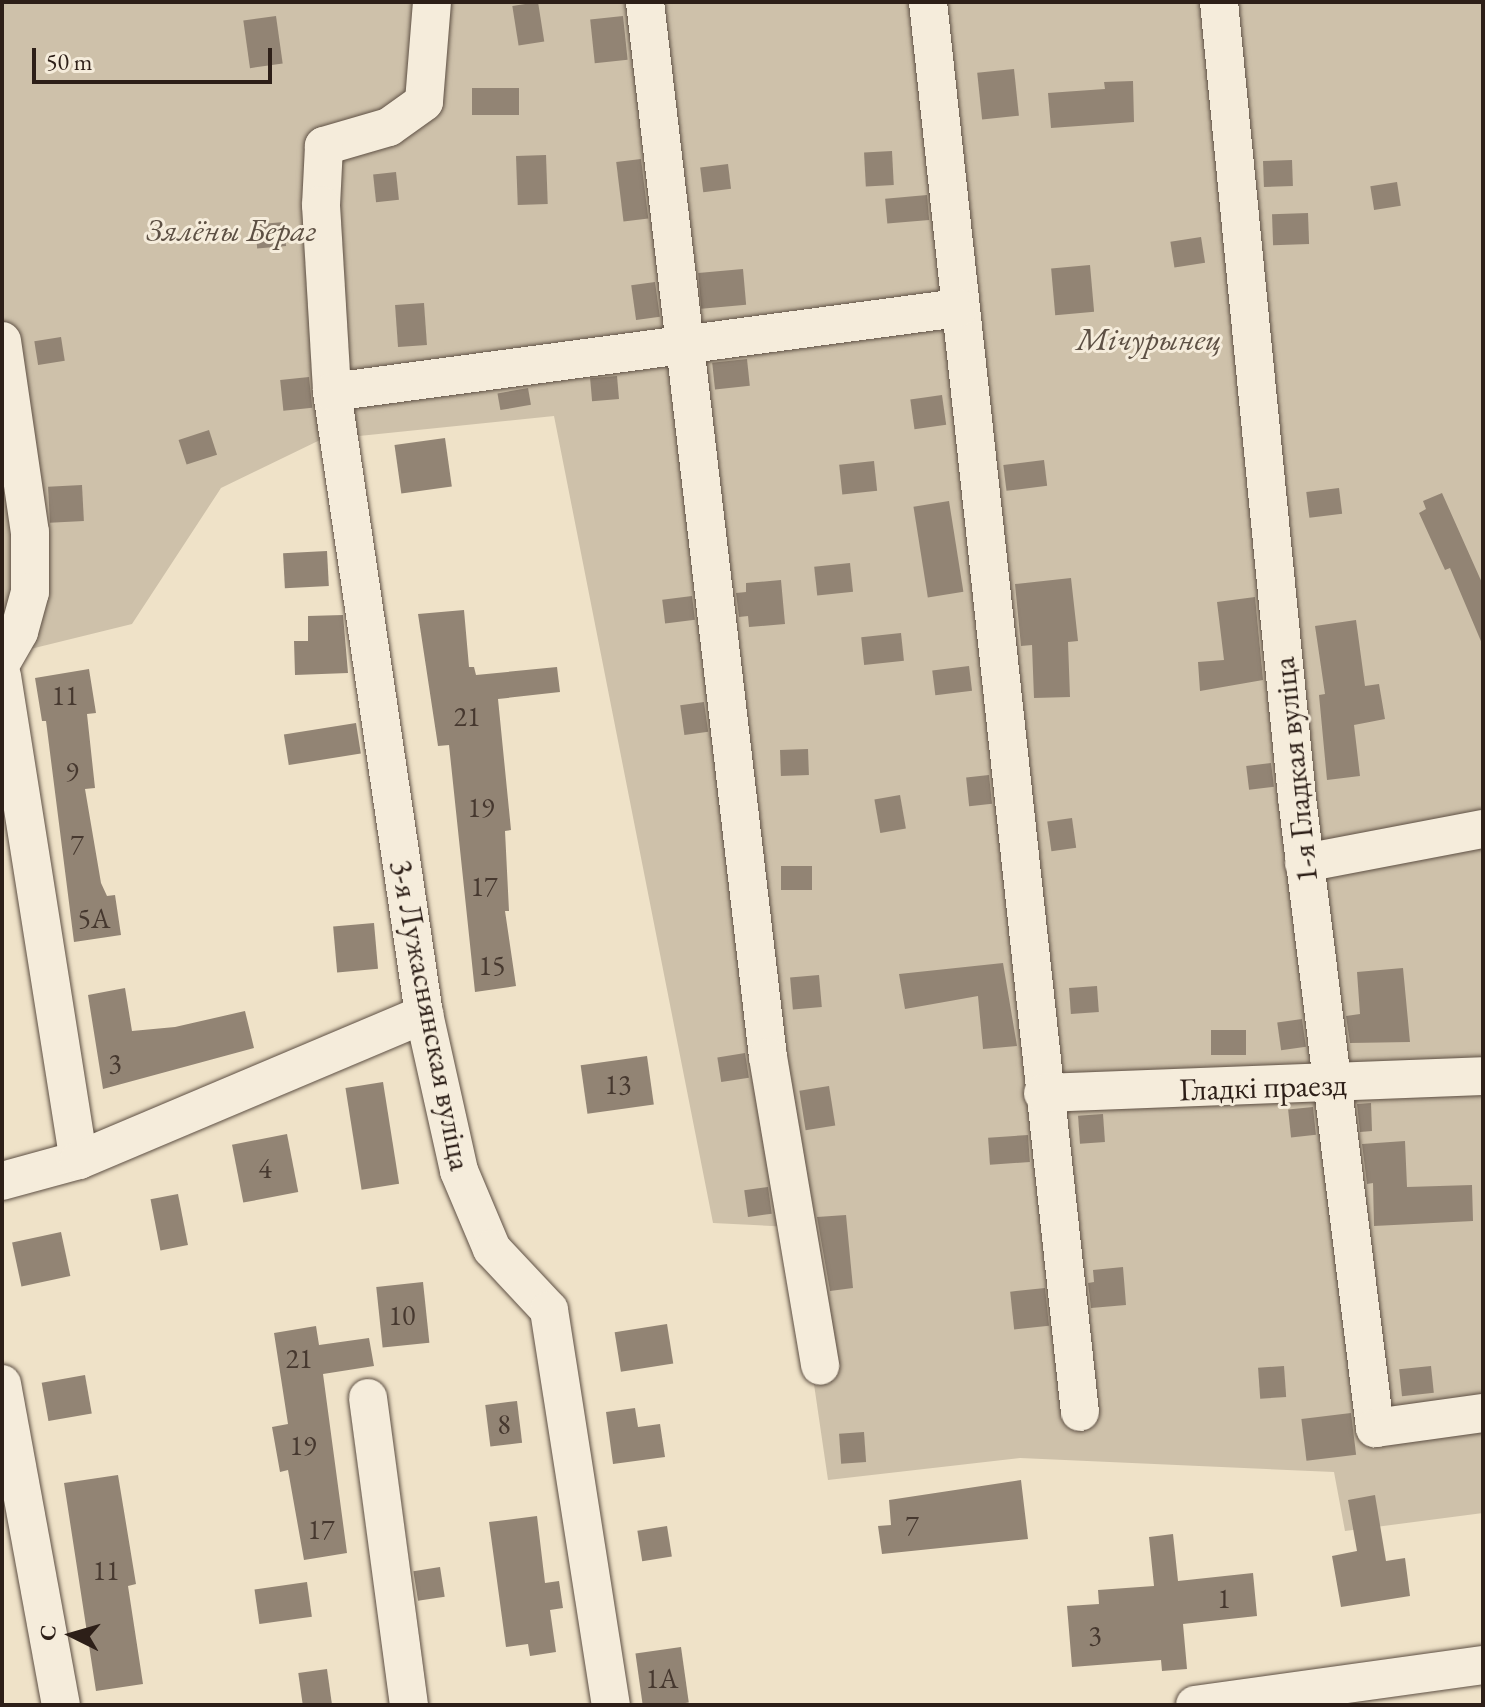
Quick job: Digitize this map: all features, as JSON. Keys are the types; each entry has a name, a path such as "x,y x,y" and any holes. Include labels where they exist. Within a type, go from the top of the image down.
{"street":[{"name":"3-я Лужаснянская вуліца","path":"432,2 424,102 389,127 324,146 321,205 332,392 424,1014 459,1171 492,1249 549,1310 611,1705"},
{"path":"645,2 688,344 768,1057 820,1366"},
{"path":"928,2 958,308 1080,1412"},
{"name":"1-я Гладкая вуліца","path":"1219,2 1304,863 1375,1428 1483,1413"},
{"path":"332,392 958,308"},
{"path":"2,341 9,457 30,532 30,592 19,632 2,662"},
{"path":"2,676 79,1160"},
{"path":"1304,863 1483,829"},
{"path":"2,1181 79,1160 424,1014"},
{"name":"Гладкі праезд","path":"1043,1093 1331,1086 1483,1076"},
{"path":"2,1384 61,1705"},
{"path":"368,1398 409,1705"},
{"path":"1195,1705 1483,1665"}],"green space":[{"name":"Мічурынец","path":"2,2 1483,2 1483,1513 1345,1531 1334,1472 1020,1458 828,1480 791,1227 713,1223 554,416 320,440 221,488 132,624 2,656"}],"building":[{"path":"538,2 544,42 519,46 512,6"},
{"path":"276,16 283,64 250,68 243,21"},
{"path":"623,16 628,60 595,63 590,19"},
{"path":"1014,69 1019,116 982,120 977,73"},
{"path":"1133,81 1134,122 1051,128 1048,93 1105,89 1104,82"},
{"path":"472,88 519,88 519,115 472,115"},
{"path":"892,151 894,185 866,186 864,152"},
{"path":"546,155 548,204 518,205 516,156"},
{"path":"641,159 648,219 623,222 616,162"},
{"path":"1292,160 1293,186 1264,187 1263,161"},
{"path":"728,164 731,189 703,192 700,167"},
{"path":"396,172 399,200 376,202 373,174"},
{"path":"1397,182 1401,206 1374,210 1370,186"},
{"path":"927,195 929,220 887,224 885,199"},
{"path":"1308,213 1309,244 1273,245 1272,214"},
{"path":"284,222 286,246 257,248 255,225"},
{"path":"1201,237 1205,263 1174,268 1170,242"},
{"path":"1090,265 1094,312 1055,315 1051,268"},
{"path":"743,269 746,305 701,309 698,273"},
{"path":"655,282 660,317 636,320 631,285"},
{"path":"424,303 427,345 398,347 395,305"},
{"path":"61,337 65,361 38,365 34,341"},
{"path":"747,359 750,386 715,390 712,363"},
{"path":"617,376 619,399 592,401 590,378"},
{"path":"309,377 312,408 283,411 280,380"},
{"path":"528,388 531,405 500,410 497,393"},
{"path":"942,395 946,425 914,429 910,399"},
{"path":"209,430 217,455 187,465 179,440"},
{"path":"445,438 452,487 401,494 394,445"},
{"path":"1044,460 1047,486 1006,491 1003,465"},
{"path":"874,461 877,491 842,494 839,465"},
{"path":"82,485 84,521 50,523 48,487"},
{"path":"1339,488 1342,514 1309,518 1306,492"},
{"path":"1442,493 1483,585 1483,646 1450,568 1445,570 1419,513 1426,509 1423,501"},
{"path":"949,501 963,592 928,597 913,507"},
{"path":"327,551 329,586 285,588 283,553"},
{"path":"850,563 853,592 817,596 814,567"},
{"path":"1071,578 1078,641 1068,642 1070,697 1034,698 1032,645 1021,646 1015,584"},
{"path":"781,580 785,624 749,627 748,616 739,617 736,593 746,592 746,583"},
{"path":"692,596 695,620 665,623 662,600"},
{"path":"1255,597 1263,680 1200,691 1198,662 1224,660 1217,602"},
{"path":"464,610 469,667 474,667 476,675 557,667 560,692 498,699 511,830 505,831 509,911 505,911 516,986 475,992 449,745 438,746 418,614"},
{"path":"343,615 348,673 295,675 294,641 308,641 308,616"},
{"path":"1356,620 1365,686 1379,684 1385,719 1354,725 1360,776 1327,780 1319,695 1325,694 1315,626"},
{"path":"901,633 904,661 864,665 861,637"},
{"path":"969,666 972,691 935,695 932,671"},
{"path":"89,669 96,713 87,714 95,788 85,789 101,883 107,896 115,895 121,935 74,942 46,721 42,721 35,678"},
{"path":"704,702 708,732 684,735 680,705"},
{"path":"356,723 361,754 289,765 284,734"},
{"path":"808,749 809,775 781,776 780,750"},
{"path":"1271,763 1274,787 1249,790 1246,766"},
{"path":"989,775 992,804 969,806 966,777"},
{"path":"900,795 906,828 880,833 874,800"},
{"path":"1072,818 1076,848 1051,851 1047,821"},
{"path":"781,866 812,866 812,890 781,890"},
{"path":"374,923 378,969 337,972 333,927"},
{"path":"1003,963 1017,1046 983,1049 978,996 905,1009 899,974"},
{"path":"1403,968 1410,1042 1350,1043 1346,1016 1360,1014 1357,972"},
{"path":"819,975 822,1007 793,1009 790,978"},
{"path":"1097,986 1099,1012 1071,1014 1069,988"},
{"path":"125,988 132,1031 175,1027 245,1011 254,1048 103,1089 88,995"},
{"path":"1302,1019 1306,1047 1281,1050 1277,1022"},
{"path":"1211,1030 1246,1030 1246,1055 1211,1055"},
{"path":"745,1053 749,1078 721,1082 717,1057"},
{"path":"647,1056 654,1105 587,1114 581,1065"},
{"path":"383,1082 399,1184 362,1190 345,1088"},
{"path":"829,1086 835,1126 806,1130 799,1091"},
{"path":"1371,1103 1372,1131 1360,1132 1357,1104"},
{"path":"1313,1107 1316,1135 1291,1137 1288,1110"},
{"path":"1103,1114 1105,1142 1080,1144 1078,1116"},
{"path":"287,1134 298,1192 243,1203 232,1145"},
{"path":"1028,1135 1030,1162 990,1165 988,1138"},
{"path":"1405,1141 1407,1187 1472,1185 1473,1221 1374,1226 1373,1183 1367,1184 1362,1144"},
{"path":"768,1187 772,1214 748,1217 744,1190"},
{"path":"178,1194 188,1245 160,1250 151,1199"},
{"path":"846,1215 853,1288 830,1291 817,1217"},
{"path":"61,1232 70,1276 21,1286 12,1242"},
{"path":"1123,1267 1126,1305 1091,1308 1088,1283 1094,1282 1093,1270"},
{"path":"423,1282 429,1343 383,1348 376,1287"},
{"path":"1045,1288 1049,1326 1014,1329 1010,1292"},
{"path":"667,1324 673,1364 621,1372 615,1332"},
{"path":"316,1326 319,1345 369,1338 374,1366 323,1374 347,1553 304,1560 288,1470 280,1472 272,1427 288,1424 274,1333"},
{"path":"1284,1366 1286,1397 1260,1399 1258,1368"},
{"path":"1431,1366 1434,1393 1402,1396 1399,1369"},
{"path":"85,1375 92,1413 48,1421 42,1383"},
{"path":"517,1401 522,1443 490,1447 485,1405"},
{"path":"635,1408 638,1427 660,1424 665,1457 613,1464 606,1412"},
{"path":"1351,1413 1356,1455 1306,1461 1301,1419"},
{"path":"864,1432 866,1462 841,1464 839,1434"},
{"path":"118,1475 136,1584 128,1586 143,1684 96,1691 64,1483"},
{"path":"1021,1480 1028,1539 882,1554 878,1526 891,1525 889,1500"},
{"path":"1375,1495 1386,1561 1405,1558 1410,1596 1341,1607 1332,1556 1357,1551 1348,1500"},
{"path":"537,1516 545,1583 559,1581 563,1608 550,1610 556,1652 530,1656 528,1644 506,1647 489,1522"},
{"path":"667,1526 672,1557 642,1561 637,1531"},
{"path":"1173,1534 1178,1581 1253,1573 1257,1616 1183,1624 1187,1669 1162,1671 1161,1660 1072,1667 1067,1606 1099,1604 1098,1590 1154,1586 1149,1537"},
{"path":"440,1567 445,1597 418,1601 413,1571"},
{"path":"307,1582 312,1617 259,1624 255,1589"},
{"path":"681,1647 689,1702 643,1705 635,1653"},
{"path":"327,1669 332,1705 303,1705 298,1673"}],"park label":[{"name":"Зялёны Бераг","path":"231,230"}]}
